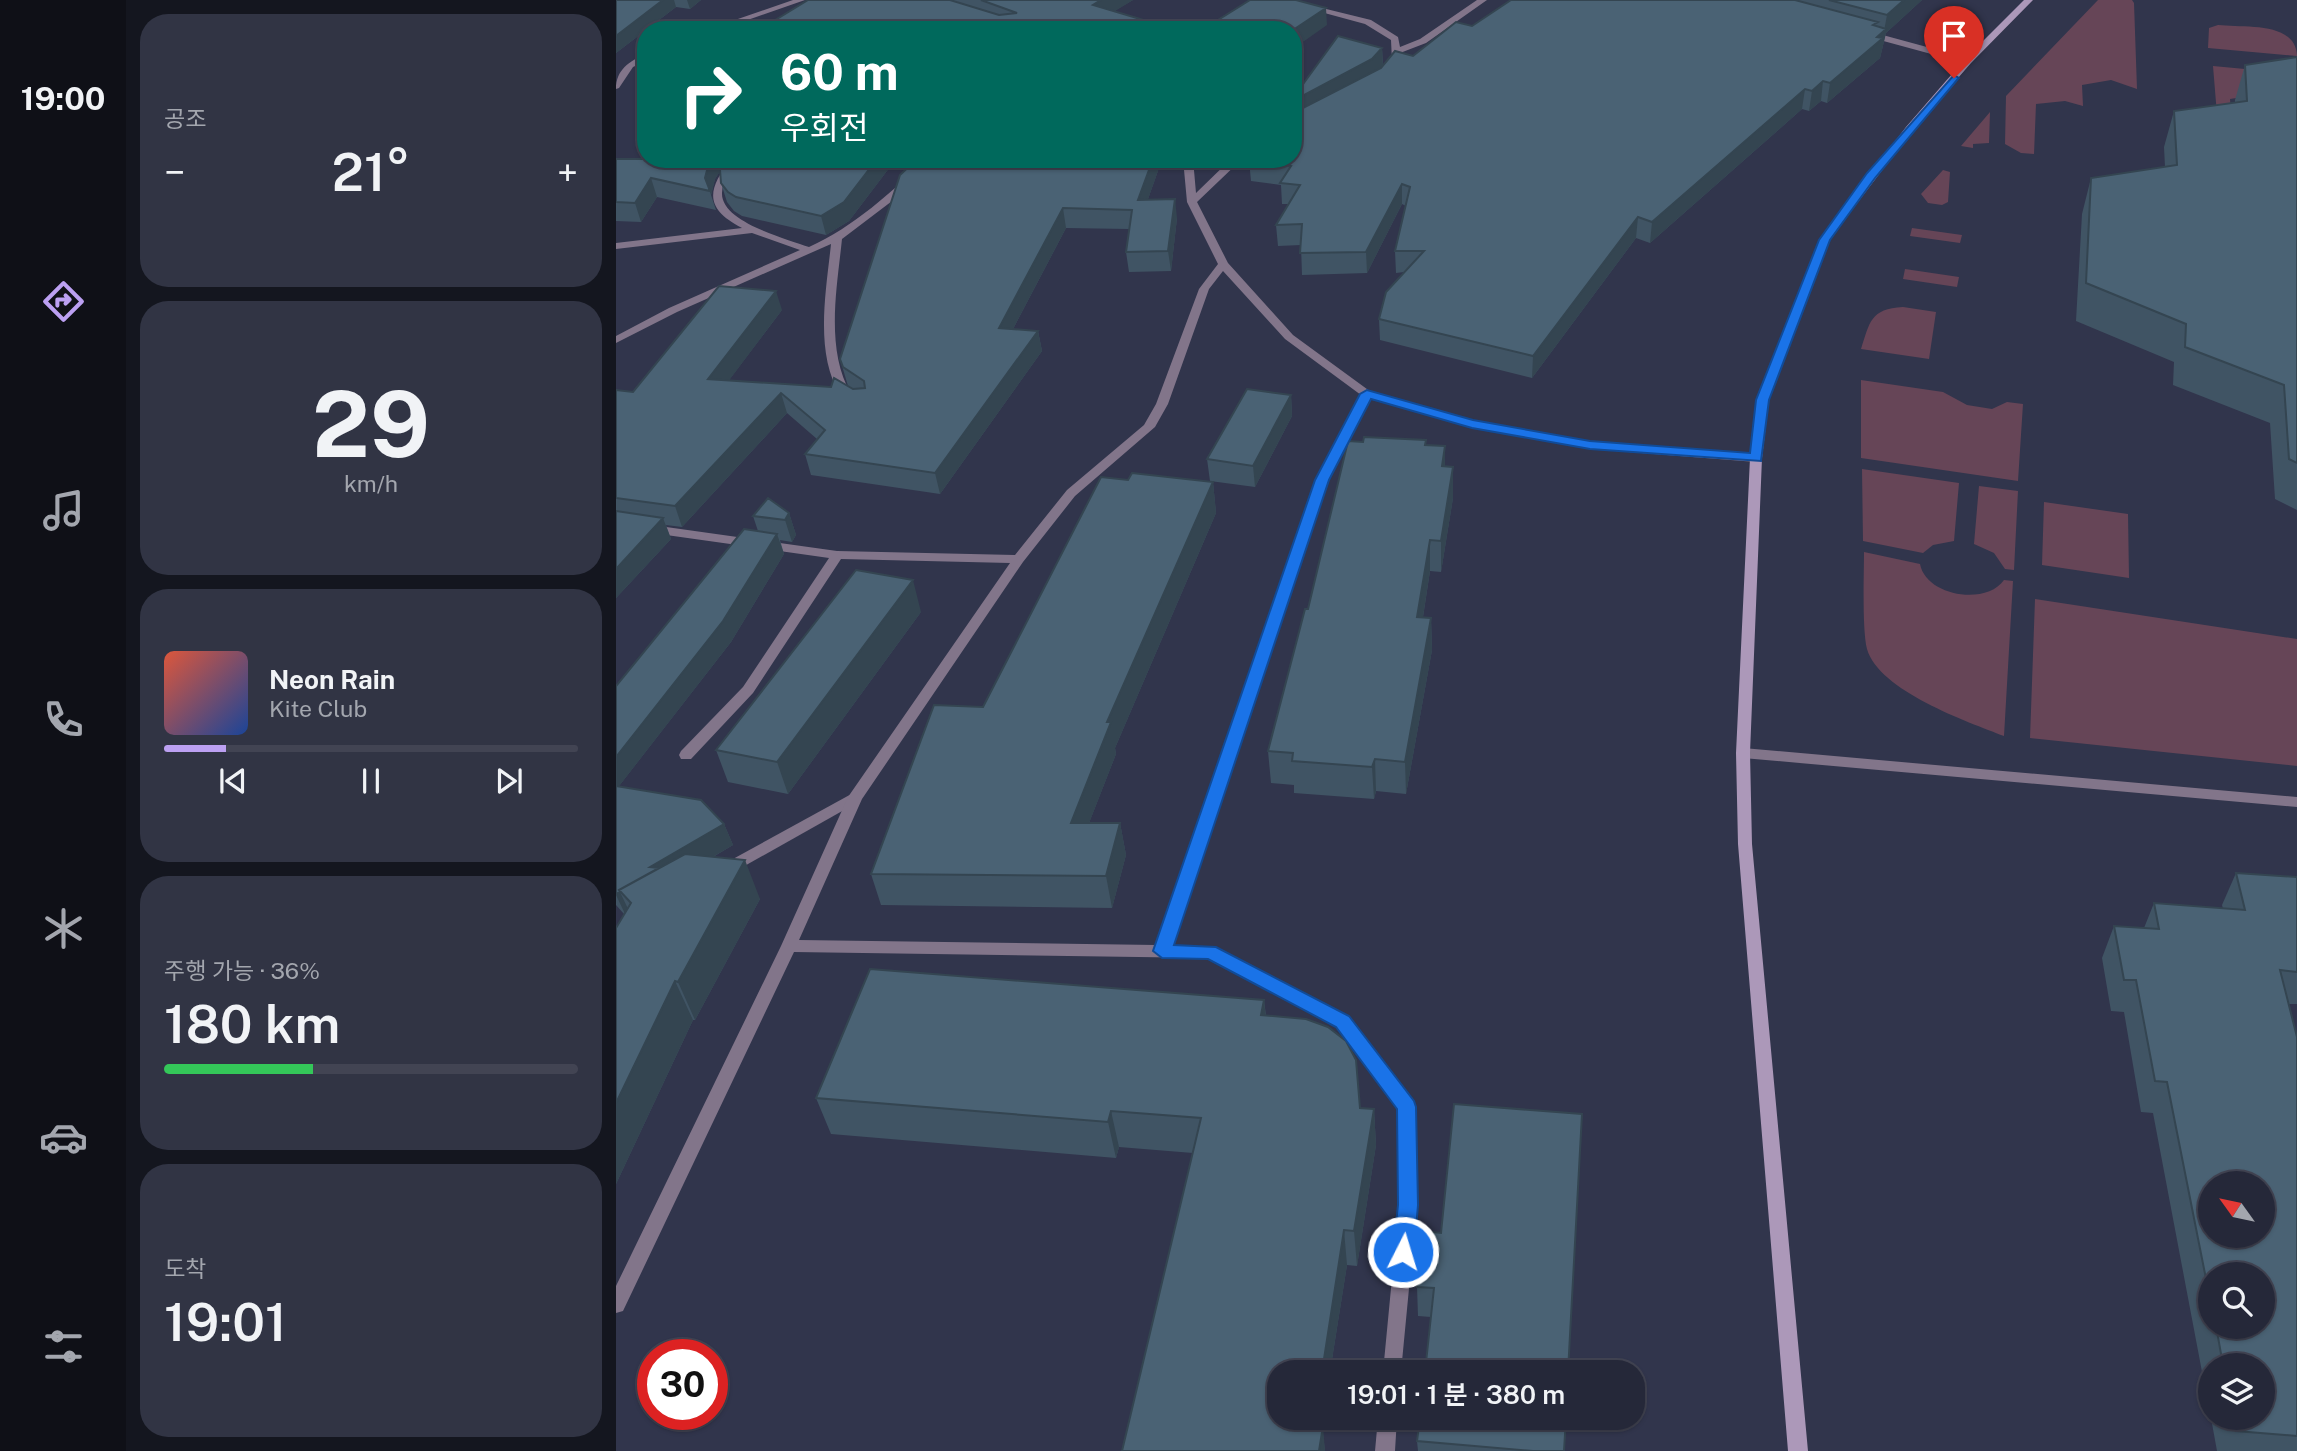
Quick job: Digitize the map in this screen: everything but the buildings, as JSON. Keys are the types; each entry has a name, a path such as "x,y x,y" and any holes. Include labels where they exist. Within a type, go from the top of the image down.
{"main road":[{"path":"1798,1451 1745,844 1743,753 1756,458 1763,400 1824,240 1886,157 1969,61 2029,0"}],"street":[{"path":"737,21 801,0"},
{"path":"1396,52 1423,41 1483,0"},
{"path":"1310,8 1368,22 1395,39 1396,61 1383,76"},
{"path":"1852,30 1969,61"},
{"path":"616,65 630,65 637,62"},
{"path":"616,86 630,65"},
{"path":"729,168 720,180 716,196 722,210 753,230 809,250"},
{"path":"616,340 673,310 837,238 896,193 923,168"},
{"path":"1189,168 1192,202 1223,264 1289,337 1367,394 1472,424 1590,445 1756,458"},
{"path":"1192,202 1228,168"},
{"path":"616,246 753,230"},
{"path":"837,238 833,274 833,372 842,393 853,399"},
{"path":"616,1305 789,946 855,797 1019,559 1072,493 1149,427 1162,404 1204,289 1223,264"},
{"path":"1162,951 1322,480 1367,394"},
{"path":"634,527 837,555 1019,559"},
{"path":"686,755 747,690 837,555"},
{"path":"1743,753 2297,802"},
{"path":"712,877 855,797"},
{"path":"789,946 1210,952 1343,1022 1407,1107 1408,1205 1393,1360"},
{"path":"1385,1451 1387,1430"}],"shaded area":[{"path":"2098,0 2132,0 2134,3 2137,89 2111,80 2082,85 2083,106 2065,101 2036,104 2034,154 2021,153 2005,144 2006,96"},
{"path":"2218,25 2267,28 2278,32 2288,37 2297,56 2208,48 2209,28"},
{"path":"2213,66 2277,72 2297,88 2230,99 2233,134 2218,127"},
{"path":"1990,112 1989,143 1973,144 1973,148 1961,146"},
{"path":"1943,170 1950,172 1948,202 1942,205 1928,203 1921,194"},
{"path":"1912,228 1962,235 1960,243 1910,236"},
{"path":"1905,269 1959,277 1957,287 1903,279"},
{"path":"1903,307 1936,312 1929,359 1861,349 1870,324 1878,314"},
{"path":"1861,380 1943,392 1967,405 1992,409 2007,402 2023,404 2018,481 1861,458"},
{"path":"1862,469 1959,483 1954,541 1933,545 1923,553 1863,541"},
{"path":"1979,486 2018,491 2014,570 2005,569 1994,553 1974,544"},
{"path":"2044,502 2128,514 2129,578 2042,565"},
{"path":"1864,552 1920,564 1933,584 1958,594 1984,593 2004,580 2013,581 2004,736 1926,703 1888,678 1875,664 1865,640"},
{"path":"2035,599 2297,639 2297,766 2030,738"}],"route":[{"path":"1403,1252 1408,1205 1407,1107 1343,1022 1210,952 1162,951 1322,480 1367,394 1472,424 1590,445 1756,458 1763,400 1824,240 1871,176 1954,78"}]}
